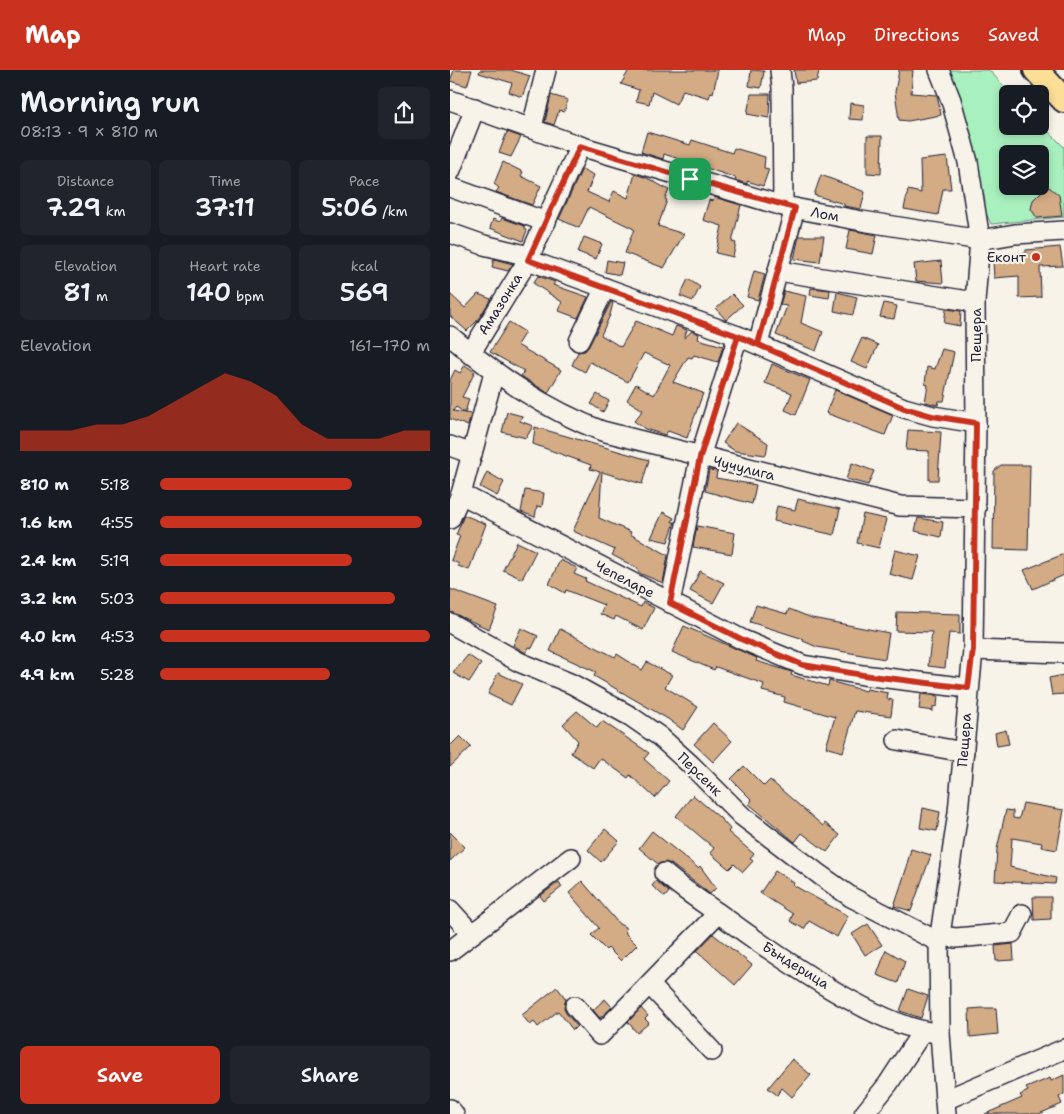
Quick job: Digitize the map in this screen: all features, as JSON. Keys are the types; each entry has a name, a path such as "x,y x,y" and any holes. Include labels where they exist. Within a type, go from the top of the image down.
{"main road":[{"path":"1045,73 1064,100"}],"street":[{"path":"532,127 546,70"},
{"path":"758,344 778,271 789,207 780,70"},
{"name":"Пещера","path":"940,70 951,100 968,162 980,240 975,302 976,508 973,650 968,688 964,752 939,939 931,1033 946,1107"},
{"name":"Лом","path":"450,100 532,127 580,146 789,207 980,240 1015,234 1064,231"},
{"path":"450,172 475,108"},
{"name":"Амазонка","path":"470,354 529,258 580,146"},
{"path":"450,187 546,222"},
{"path":"450,233 529,258 605,288 738,336 904,408 932,416 976,423"},
{"path":"778,271 975,302"},
{"path":"579,341 605,288"},
{"name":"Чучулига","path":"450,336 494,373 541,403 574,420 602,431 900,506 976,508"},
{"path":"670,603 700,457 738,336"},
{"path":"450,519 461,494 494,373"},
{"path":"450,446 472,454"},
{"name":"Чепеларе","path":"461,494 743,640 803,665 863,675 968,688"},
{"name":"Персенк","path":"450,623 519,662 572,684 630,716 659,736 692,764 742,816 820,875 851,896 939,939"},
{"path":"973,650 1064,653"},
{"path":"897,740 964,752"},
{"path":"450,951 571,858"},
{"name":"Бъндерица","path":"664,873 684,890 781,958 850,999 931,1033"},
{"path":"450,910 471,933"},
{"path":"575,1006 600,1035 718,913"},
{"path":"939,939 1012,933 1022,914"},
{"path":"650,984 712,1051"},
{"path":"864,1114 931,1033"},
{"path":"946,1107 1064,1049"},
{"path":"450,1109 454,1114"}],"green space":[{"path":"947,70 989,70 1003,85 999,85 999,135 1049,135 1049,132 1064,147 1064,217 991,224 984,209"}],"building":[{"path":"454,70 472,70 467,86 450,81"},
{"path":"480,70 511,70 530,76 522,97 509,92 512,83 479,73"},
{"path":"629,70 718,70 713,93 711,92 709,98 683,90 676,104 652,92 649,104 636,101 639,90 621,84"},
{"path":"751,70 764,71 761,88 749,86"},
{"path":"794,70 819,70 817,81 796,83"},
{"path":"899,70 913,70 911,93 937,95 941,115 908,121 899,120 895,92"},
{"path":"751,94 770,94 769,118 747,114"},
{"path":"551,95 568,100 564,112 559,110 554,125 545,122"},
{"path":"850,103 864,105 863,120 849,119"},
{"path":"507,132 521,137 511,157 499,153"},
{"path":"647,132 690,145 692,140 732,153 734,148 765,157 764,168 769,169 763,186 747,181 747,184 735,180 736,178 664,154 663,159 641,152"},
{"path":"867,136 882,136 881,174 867,173"},
{"path":"947,157 951,189 943,189 938,215 904,209 908,190 921,193 920,160"},
{"path":"503,162 523,172 521,176 541,186 532,205 496,192 499,188 494,184"},
{"path":"582,169 594,175 587,192 609,202 614,191 628,198 635,174 669,190 658,226 684,234 664,268 625,253 634,229 589,207 579,228 559,219"},
{"path":"821,175 865,192 861,209 844,206 844,204 814,195"},
{"path":"1049,187 1059,195 1062,216 1037,218 1031,209 1033,200 1038,195 1049,195"},
{"path":"714,197 741,205 732,242 736,243 733,257 716,253 722,226 703,220 709,200 713,201"},
{"path":"502,218 525,226 527,230 523,241 490,228 493,219 500,222"},
{"path":"850,230 877,235 873,254 846,249"},
{"path":"799,236 824,236 820,262 794,259"},
{"path":"584,237 602,244 596,259 578,252"},
{"path":"1060,247 1063,266 1040,267 1041,297 1019,298 1019,276 994,278 993,261 997,256 1026,253 1026,250"},
{"path":"494,259 513,264 508,271 492,267"},
{"path":"607,260 623,263 620,275 605,272"},
{"path":"941,261 943,283 916,281 914,264"},
{"path":"754,271 765,274 758,300 747,297"},
{"path":"538,276 555,282 553,285 588,297 578,318 559,311 562,302 533,283"},
{"path":"688,279 700,287 693,301 680,296"},
{"path":"811,288 830,290 829,298 810,295"},
{"path":"784,291 806,296 801,323 823,332 816,351 776,335 787,306 780,305"},
{"path":"837,292 857,297 853,315 834,311"},
{"path":"450,294 465,308 478,294 491,299 477,321 467,331 450,316"},
{"path":"732,294 743,305 726,320 716,309"},
{"path":"611,302 613,303 610,315 601,335 621,347 636,321 672,336 676,326 687,330 684,338 692,331 699,334 698,339 723,346 718,362 694,355 692,358 688,357 673,382 703,393 687,438 668,431 665,435 645,429 634,421 643,410 627,400 636,384 654,395 670,365 644,353 628,382 590,362 585,372 572,365 578,352 585,351 589,346"},
{"path":"884,303 897,306 894,319 880,317"},
{"path":"946,309 961,311 960,326 944,323"},
{"path":"509,322 525,332 517,345 561,370 548,393 521,376 524,371 490,352"},
{"path":"862,338 878,345 867,369 851,362"},
{"path":"942,349 954,352 944,401 939,401 938,405 925,402 928,385 925,384 927,367 935,369"},
{"path":"772,364 810,380 796,415 785,410 792,393 765,383"},
{"path":"465,365 475,372 462,397 469,399 465,413 471,414 468,426 450,419 450,380 455,370 460,373","holes":["456,407 465,413 453,411"]},
{"path":"835,390 893,415 885,435 826,413"},
{"path":"597,394 609,401 603,412 591,404"},
{"path":"507,412 522,416 520,421 533,426 526,438 502,432"},
{"path":"736,423 768,443 766,455 735,451 723,443"},
{"path":"535,427 649,460 642,484 602,472 599,518 631,532 630,534 668,555 663,583 639,573 637,568 612,555 615,550 573,531 600,472 590,469 591,465 533,444"},
{"path":"908,430 941,432 938,480 929,480 929,451 906,450"},
{"path":"852,463 874,471 868,485 846,479"},
{"path":"1001,465 1030,465 1028,550 993,549 994,471"},
{"path":"709,470 717,471 716,478 756,485 752,504 705,491"},
{"path":"487,472 504,482 497,496 480,487"},
{"path":"525,490 544,493 542,507 537,506 535,517 521,512"},
{"path":"798,499 840,509 834,535 774,521 777,506 795,510"},
{"path":"663,512 674,518 672,522 675,522 668,542 651,538"},
{"path":"863,514 886,519 879,548 857,543"},
{"path":"464,515 486,524 469,570 458,566 459,564 451,560 460,536 456,535"},
{"path":"918,518 943,522 941,537 915,531"},
{"path":"697,526 735,533 732,554 693,547"},
{"path":"517,542 536,551 522,579 503,570"},
{"path":"895,550 920,556 913,580 889,574"},
{"path":"1064,554 1064,575 1033,589 1024,570"},
{"path":"560,560 577,568 574,574 586,579 585,581 641,607 643,602 654,608 643,630 616,616 614,620 600,614 604,605 566,590 565,593 549,584"},
{"path":"700,571 724,583 713,603 690,591"},
{"path":"450,589 498,607 489,629 450,612"},
{"path":"756,605 787,614 789,609 812,618 889,633 885,659 817,647 803,641 804,639 750,622"},
{"path":"897,612 960,614 960,634 949,633 945,668 928,666 932,632 896,631"},
{"path":"684,626 757,658 756,661 792,672 791,675 828,686 829,681 866,691 867,689 888,693 887,699 893,700 891,716 855,711 843,752 826,747 835,717 784,702 785,697 762,691 764,684 716,667 714,670 672,652"},
{"path":"521,628 538,636 532,648 529,647 526,653 513,645"},
{"path":"560,629 615,657 617,654 642,670 647,662 672,675 665,687 698,707 683,730 668,719 594,676 596,672 550,651"},
{"path":"468,655 481,664 469,682 453,673"},
{"path":"498,673 522,684 511,705 488,694"},
{"path":"1064,675 1064,694 1052,695 1049,678"},
{"path":"921,694 938,696 937,706 933,707 933,711 919,709"},
{"path":"577,711 597,728 602,721 649,753 644,759 669,781 655,798 630,775 628,778 600,758 593,768 571,753 578,741 563,724"},
{"path":"713,723 732,741 713,762 694,744"},
{"path":"1006,730 1009,744 997,746 995,733"},
{"path":"460,736 471,747 450,767 450,746"},
{"path":"744,766 764,786 770,780 823,826 825,823 840,835 827,852 802,833 795,842 749,804 752,800 731,779"},
{"path":"693,795 720,818 730,829 728,832 754,854 750,859 753,861 743,872 734,864 729,869 710,853 714,848 676,816"},
{"path":"1023,803 1064,810 1057,850 1041,847 1042,843 1012,838 1010,867 1056,878 1055,884 995,881 997,849 1006,810 1013,811 1013,818 1019,819"},
{"path":"923,808 940,812 937,831 920,828"},
{"path":"605,829 619,841 601,862 588,850"},
{"path":"652,831 698,868 700,866 716,888 710,894 671,864 666,862 658,864 639,848"},
{"path":"450,832 465,847 450,861"},
{"path":"911,849 931,855 911,911 894,906"},
{"path":"775,871 794,883 793,885 848,916 837,937 809,921 804,929 790,921 793,914 760,893"},
{"path":"582,881 619,924 625,927 626,934 637,945 621,961 608,948 606,950 591,935 599,928 569,893"},
{"path":"656,881 669,892 665,897 652,886"},
{"path":"559,882 562,887 544,901 540,896"},
{"path":"1033,897 1051,897 1051,919 1034,920"},
{"path":"868,924 882,945 865,955 852,934"},
{"path":"713,934 752,965 735,985 697,951"},
{"path":"1013,944 1014,960 996,961 995,946"},
{"path":"886,950 905,961 898,983 877,975"},
{"path":"557,987 566,999 564,1008 566,1013 577,1026 573,1030 558,1011 538,1027 534,1022 530,1025 522,1015"},
{"path":"908,989 928,996 921,1018 900,1011"},
{"path":"605,999 612,1007 600,1018 593,1010"},
{"path":"641,1008 648,1016 645,1019 649,1023 637,1033 628,1022"},
{"path":"996,1008 998,1034 970,1037 969,1009"},
{"path":"792,1059 811,1075 792,1097 782,1088 777,1095 768,1088"},
{"path":"1064,1075 1064,1094 1059,1097 1062,1104 1039,1114 985,1114 1022,1098 1020,1095 1028,1091 1026,1088 1050,1078 1051,1081"}],"place":[{"name":"Еконт","path":"1036,257"}],"route":[{"path":"690,179 580,146 528,260 738,336 904,408 932,416 976,423 973,650 968,688 863,675 803,665 743,640 670,603 700,457 738,336 758,344 795,208 690,179"}]}
